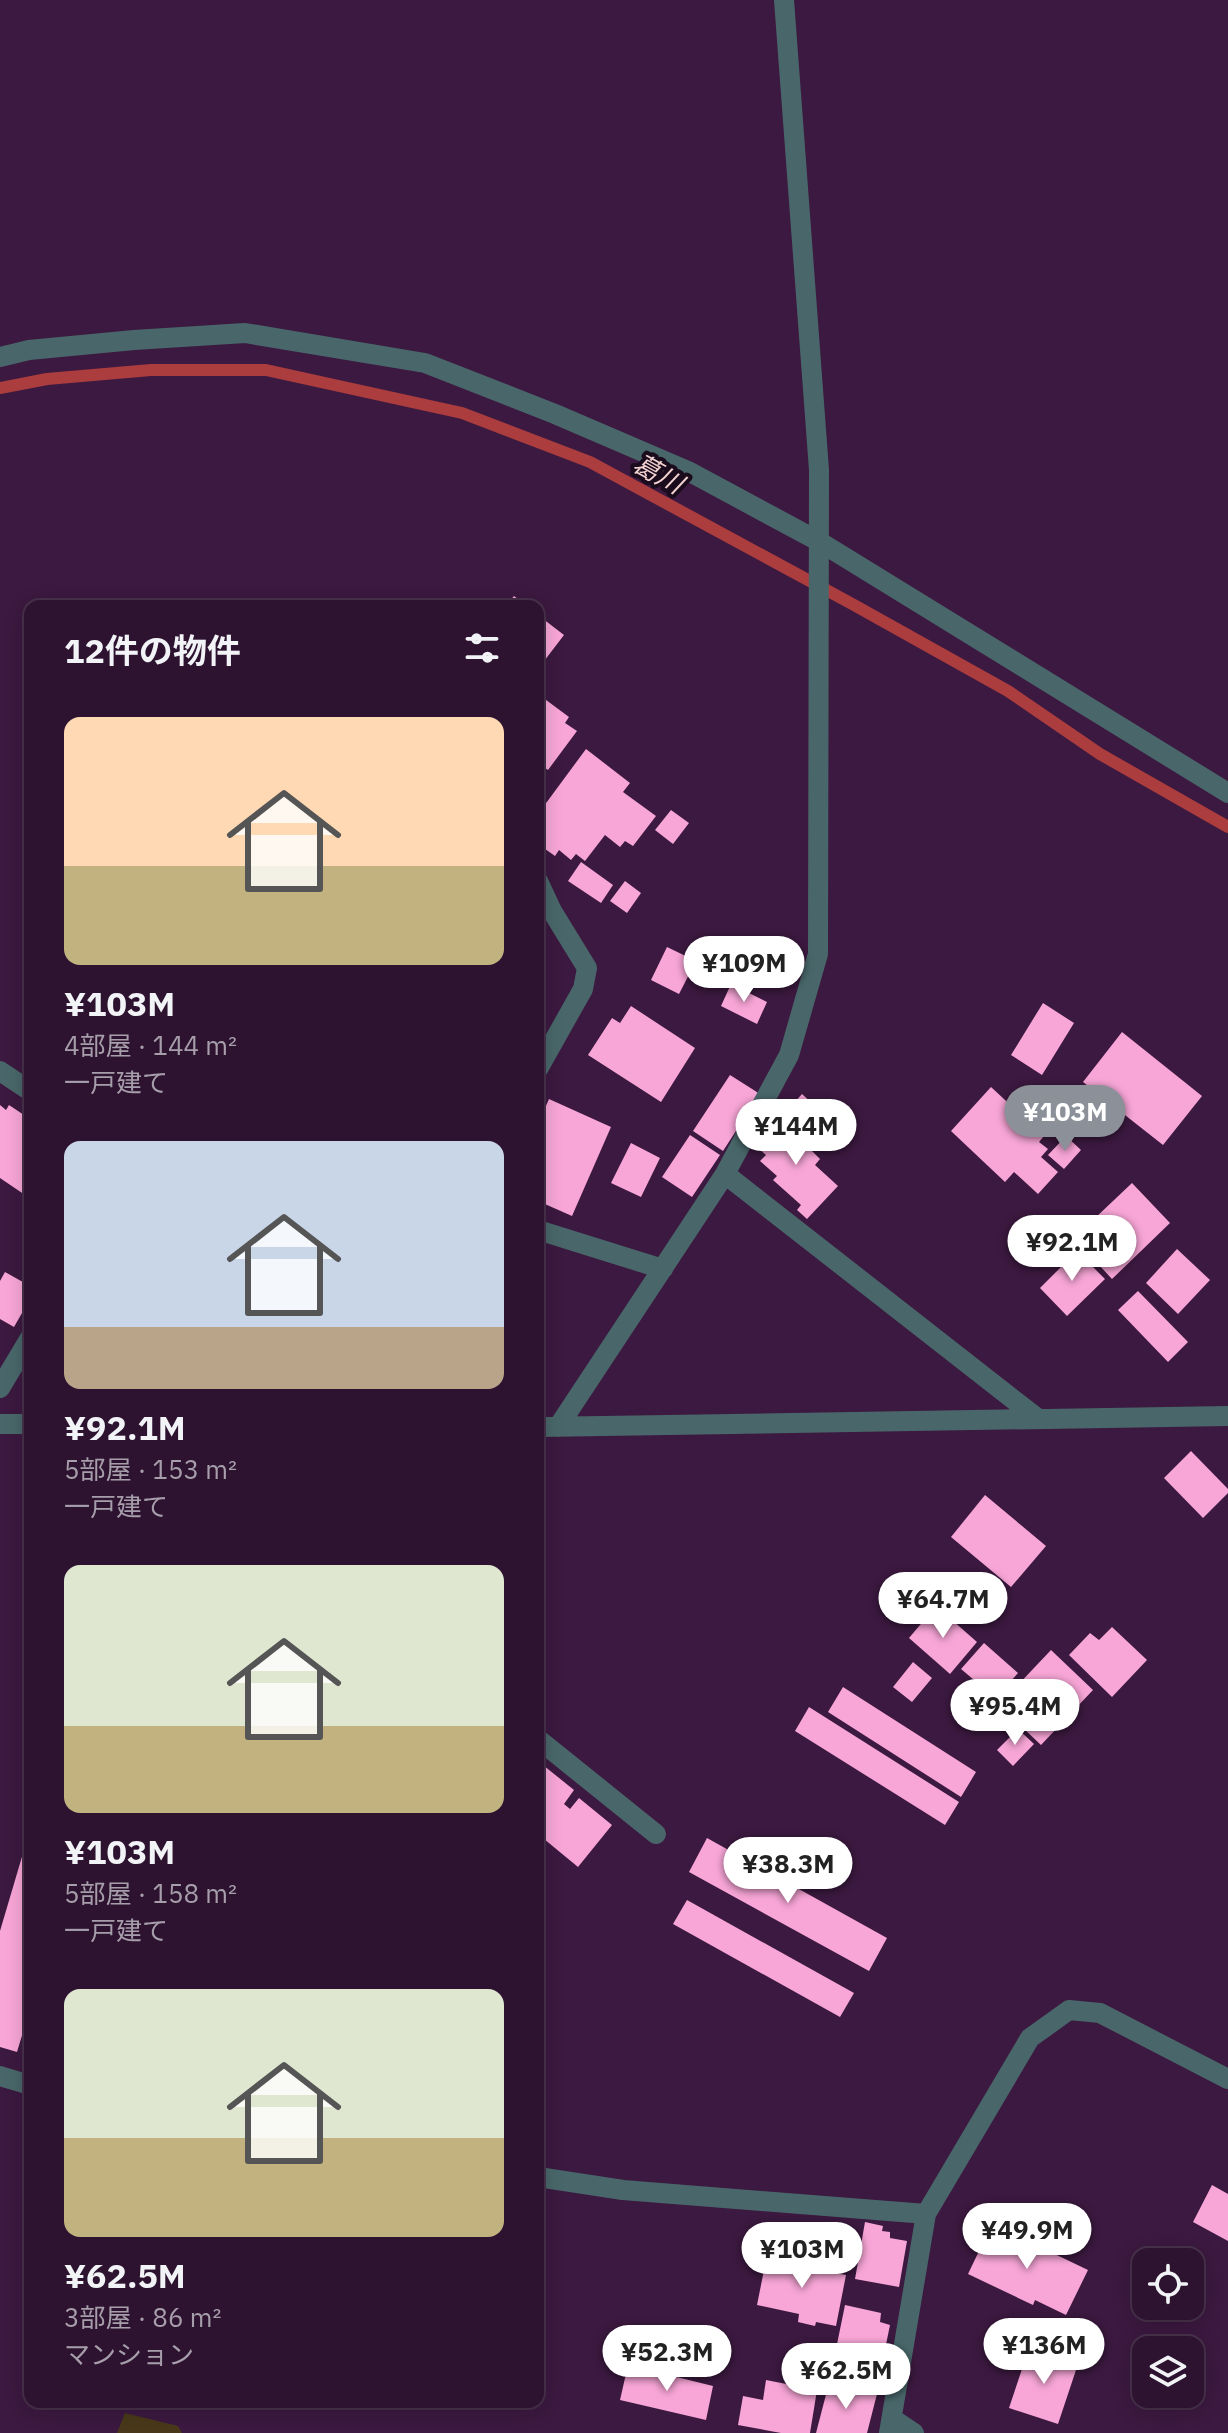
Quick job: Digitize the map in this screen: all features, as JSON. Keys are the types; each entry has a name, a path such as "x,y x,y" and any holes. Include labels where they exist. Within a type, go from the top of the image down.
{"street":[{"path":"548,1427 663,1269 725,1174 789,1055 818,954 819,470 784,0"},
{"path":"0,357 29,350 119,341 245,333 425,363 690,472 820,542 1228,793"},
{"path":"544,894 587,968 583,989 544,1058"},
{"path":"0,1071 24,1087"},
{"path":"725,1174 1037,1418"},
{"path":"544,1232 663,1269"},
{"path":"0,1388 24,1348"},
{"path":"548,1427 1228,1416"},
{"path":"0,1424 24,1424"},
{"path":"544,1744 656,1834"},
{"path":"914,2433 891,2426 926,2214 1030,2038 1069,2010 1100,2013 1228,2079"},
{"path":"0,2076 24,2083"},
{"path":"544,2178 623,2190 926,2214"}],"shaded area":[{"path":"125,2413 178,2426 182,2433 117,2433"}],"building":[{"path":"544,620 564,635 544,661"},
{"path":"544,698 569,717 565,723 577,731 548,770 544,767"},
{"path":"586,749 630,783 623,792 656,816 633,846 625,841 620,847 605,835 585,861 576,854 571,860 559,850 555,856 544,848 544,806"},
{"path":"671,810 689,823 673,844 655,830"},
{"path":"581,862 613,885 601,903 568,881"},
{"path":"625,881 641,893 627,913 610,901"},
{"path":"667,947 696,961 679,994 651,980"},
{"path":"731,984 767,1002 757,1024 721,1006"},
{"path":"1043,1003 1074,1023 1042,1075 1011,1055"},
{"path":"631,1006 695,1048 661,1102 588,1055 612,1018 620,1023"},
{"path":"1122,1032 1202,1096 1163,1145 1083,1082"},
{"path":"730,1075 760,1094 723,1151 693,1131"},
{"path":"991,1087 1044,1136 1039,1142 1048,1149 1041,1157 1058,1172 1038,1194 1014,1172 1005,1182 951,1131"},
{"path":"802,1094 815,1106 811,1111 831,1129 819,1142 786,1112"},
{"path":"549,1099 611,1127 572,1216 544,1204 544,1110"},
{"path":"0,1105 6,1110 9,1105 24,1115 24,1194 0,1178"},
{"path":"784,1117 816,1146 812,1151 820,1159 815,1165 838,1186 807,1219 797,1210 801,1205 773,1180 777,1176 760,1161 766,1155 756,1146"},
{"path":"690,1135 720,1155 692,1197 662,1177"},
{"path":"1066,1136 1081,1150 1064,1169 1048,1155"},
{"path":"631,1143 660,1158 641,1197 611,1183"},
{"path":"1132,1183 1170,1223 1112,1279 1074,1238"},
{"path":"1177,1249 1210,1280 1178,1314 1146,1283"},
{"path":"1077,1251 1105,1279 1067,1316 1040,1288"},
{"path":"5,1272 24,1283 24,1310 14,1327 0,1319 0,1281"},
{"path":"1138,1291 1188,1342 1168,1362 1118,1310"},
{"path":"1191,1451 1228,1489 1228,1493 1203,1518 1164,1478"},
{"path":"985,1495 1046,1546 1011,1587 951,1537"},
{"path":"936,1606 977,1642 950,1674 909,1638"},
{"path":"1112,1627 1147,1660 1112,1697 1069,1655 1090,1633 1099,1640"},
{"path":"984,1643 1018,1673 990,1705 975,1691 980,1685 961,1669"},
{"path":"1051,1650 1093,1690 1041,1745 999,1705"},
{"path":"913,1662 932,1678 912,1702 893,1687"},
{"path":"843,1687 976,1772 961,1797 828,1712"},
{"path":"809,1707 959,1802 945,1825 795,1731"},
{"path":"1018,1729 1034,1744 1013,1766 997,1750"},
{"path":"544,1766 574,1790 564,1804 570,1809 579,1798 612,1825 578,1867 544,1839"},
{"path":"707,1838 887,1938 869,1971 689,1872"},
{"path":"24,1850 24,2029 17,2052 0,2047 0,1931"},
{"path":"687,1900 854,1993 840,2017 673,1924"},
{"path":"1212,2185 1228,2194 1228,2241 1193,2222"},
{"path":"865,2222 883,2226 882,2231 890,2232 890,2238 907,2241 899,2287 855,2279"},
{"path":"992,2224 1088,2270 1066,2315 1035,2300 1033,2305 968,2274"},
{"path":"774,2255 829,2267 828,2272 846,2275 836,2326 798,2322 799,2314 757,2305 765,2265 771,2267"},
{"path":"845,2305 881,2313 880,2322 890,2325 882,2364 857,2359 859,2354 836,2349"},
{"path":"1029,2348 1078,2364 1058,2424 1009,2408"},
{"path":"628,2365 713,2386 706,2420 620,2400"},
{"path":"766,2380 817,2390 810,2433 781,2433 738,2425 743,2396 763,2400"},
{"path":"829,2383 877,2394 867,2433 816,2433"}],"waterway":[{"name":"葛川","path":"0,388 47,379 151,370 266,370 462,413 590,462 1008,691 1100,754 1228,827"}]}
